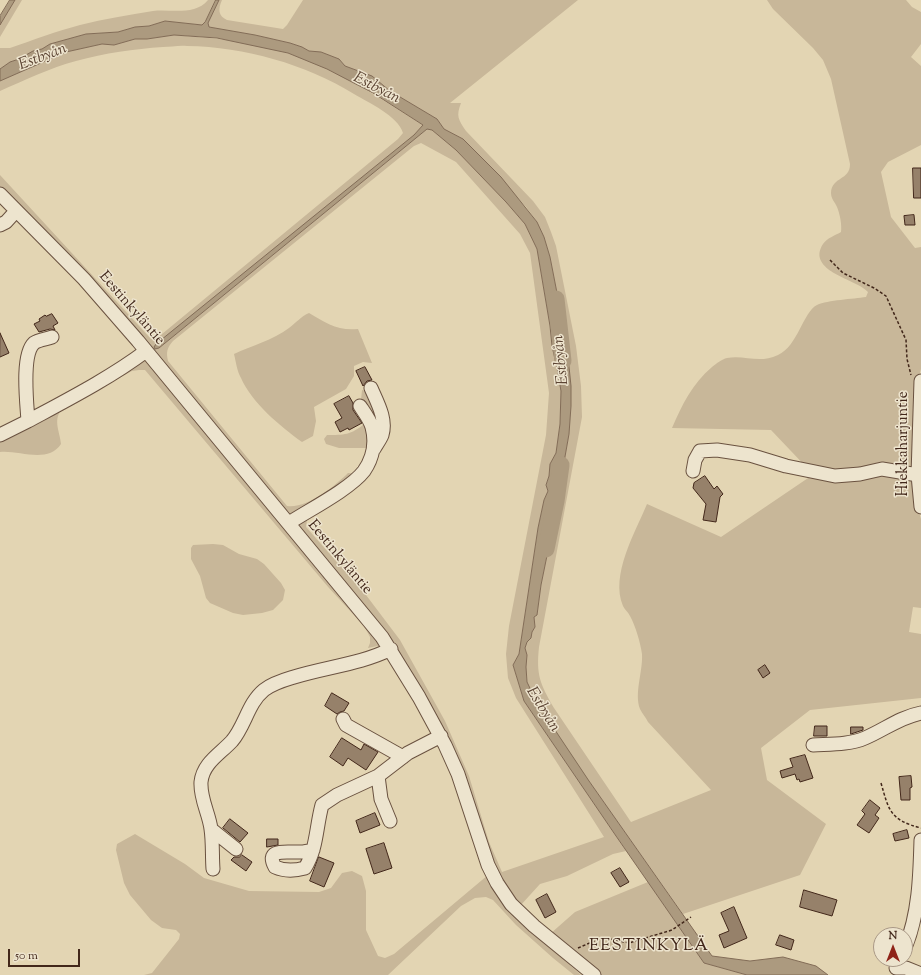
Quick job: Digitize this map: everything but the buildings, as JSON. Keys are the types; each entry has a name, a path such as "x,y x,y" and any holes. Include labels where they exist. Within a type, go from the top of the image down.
{"street":[{"name":"Eestinkyläntie","path":"0,194 84,279 146,351 358,606 391,649 441,736 458,774 488,865 497,883 511,904 520,913 594,975"},
{"path":"0,225 6,222 16,211"},
{"path":"28,421 26,374 30,349 35,342 52,337"},
{"path":"0,435 28,421 127,364 146,351"},
{"name":"Hiekkaharjuntie","path":"920,383 918,475 921,507"},
{"path":"289,523 351,483 364,470 382,435 384,423 380,408 371,388"},
{"path":"360,406 372,427 374,449"},
{"path":"693,471 695,460 700,451 717,450 750,455 786,466 835,476 860,474 882,469 918,475"},
{"path":"213,869 211,828 201,792 201,780 206,767 232,741 254,702 263,691 275,683 312,671 378,655 391,649"},
{"path":"813,745 849,742 864,739 910,715 921,713"},
{"path":"343,719 346,725 403,757"},
{"path":"313,850 317,822 322,805 337,795 378,776 403,757 441,736"},
{"path":"378,776 381,799 390,821"},
{"path":"211,828 236,849"},
{"path":"913,927 918,913 921,840"},
{"path":"896,967 906,968 921,974"}],"path":[{"path":"830,260 843,273 874,288 886,296 906,340 907,359 912,377 920,383"},
{"path":"881,783 888,806 895,817 907,824 921,828"},
{"path":"567,953 599,938 610,938 628,943 672,930 691,917"}],"shaded area":[{"path":"15,0 22,0 0,37 0,25"},
{"path":"208,0 216,0 202,25 165,21 149,26 135,27 118,32 86,34 50,44 42,49 33,51 10,62 0,69 0,48 10,48 71,27 107,19 153,11 190,10 203,5"},
{"path":"219,0 222,0 219,9 220,14 227,20 283,29 303,0 578,0 450,103 461,103 458,114 466,131 533,201 545,217 556,246 576,346 581,386 582,417 539,647 538,665 542,686 554,708 631,822 711,790 648,722 638,703 642,654 634,625 623,606 620,594 620,581 626,554 647,504 721,537 814,474 884,473 916,478 921,519 921,608 913,607 909,632 921,634 921,698 810,710 761,748 767,780 826,824 800,875 683,914 589,781 537,703 527,683 527,655 525,648 535,627 534,617 537,615 541,585 551,536 551,507 563,468 569,434 571,406 571,386 568,357 560,334 558,298 550,257 544,237 537,222 526,207 463,139 444,129 437,119 390,91 372,76 345,66 339,59 321,52 309,51 290,43 255,35 209,27 208,23"},
{"path":"767,0 906,0 912,7 921,12 921,44 911,57 921,66 921,145 888,162 881,172 891,217 915,248 921,247 921,369 916,388 914,471 837,473 809,470 771,430 672,428 693,388 712,367 723,359 734,357 765,359 778,355 785,351 791,344 808,314 817,305 834,301 866,297 868,292 837,275 824,265 820,259 820,252 823,244 829,238 841,232 839,213 831,193 834,184 847,173 850,164 831,79 823,60 813,48 773,9"},
{"path":"174,35 246,43 288,53 324,67 341,76 423,125 414,135 155,349 159,348 428,128 456,150 506,202 525,224 537,249 552,346 561,391 560,424 556,453 550,464 549,476 546,485 548,491 544,500 538,528 519,654 513,665 524,701 626,851 613,854 567,876 540,884 520,906 497,874 451,748 298,525 312,516 307,520 306,527 366,595 400,640 445,721 469,776 489,842 502,872 604,837 516,698 508,678 506,654 509,626 546,435 549,393 530,253 520,234 456,162 421,143 414,146 173,341 168,350 168,361 287,506 295,506 312,500 336,484 348,473 357,474 290,516 163,364 156,353 88,276 0,187 0,175 151,339 156,339 398,139 403,133 395,121 382,110 335,83 315,74 274,59 209,47 163,47 130,50 98,56 57,67 0,91 0,81 66,52 102,44 114,45 135,39 147,39"},
{"path":"309,313 326,323 344,329 358,329 372,363 363,362 354,366 354,376 346,389 314,407 316,421 313,436 302,442 267,413 252,396 240,375 234,354 276,336"},
{"path":"144,358 382,645 368,648 370,637 364,626 329,588 145,370 132,371 61,410 57,418 57,422 61,444 55,450 41,455 0,452 0,441"},
{"path":"362,390 370,392 379,421 375,420 361,400"},
{"path":"364,424 369,440 366,448 339,448 326,444 324,439 327,435 347,434"},
{"path":"193,545 223,545 239,554 257,559 264,564 281,583 285,590 283,600 273,610 243,615 233,613 210,603 206,598 200,576 191,559 191,548"},
{"path":"135,834 185,864 204,878 249,891 319,892 331,888 342,873 352,871 362,876 366,891 366,930 378,956 385,958 394,954 488,875 563,959 581,975 574,975 553,958 516,925 493,900 486,897 475,898 461,906 388,975 144,975 152,973 179,939 180,934 176,930 162,928 151,920 130,895 124,883 116,850 117,844"},
{"path":"648,882 704,963 747,975 599,975 550,934 575,912"}],"water":[{"path":"10,0 15,0 0,25 0,16"},
{"path":"216,0 219,0 208,23 209,27 290,43 309,51 321,52 339,59 345,66 372,76 390,91 437,119 444,129 463,139 501,177 537,222 544,237 550,257 558,298 560,334 568,357 571,386 571,406 569,434 563,468 551,507 551,536 541,585 537,615 534,617 535,627 525,648 527,655 527,682 537,703 589,781 712,956 750,961 783,957 816,966 828,975 747,975 704,963 524,701 513,665 519,654 538,528 544,500 548,491 546,485 549,476 550,464 556,453 560,424 561,391 552,346 537,249 525,224 456,150 432,130 427,129 159,348 155,349 154,347 156,344 414,135 423,125 373,93 327,69 288,53 217,38 174,35 147,39 135,39 114,45 102,44 66,52 0,81 0,69 10,62 33,51 42,49 50,44 86,34 118,32 135,27 149,26 165,21 202,25"}],"waterway":[{"name":"Estbyån","path":"556,299 563,361"},
{"name":"Estbyån","path":"546,549 556,501 561,465"}],"district":[{"name":"EESTINKYLÄ","path":"649,947"}]}
